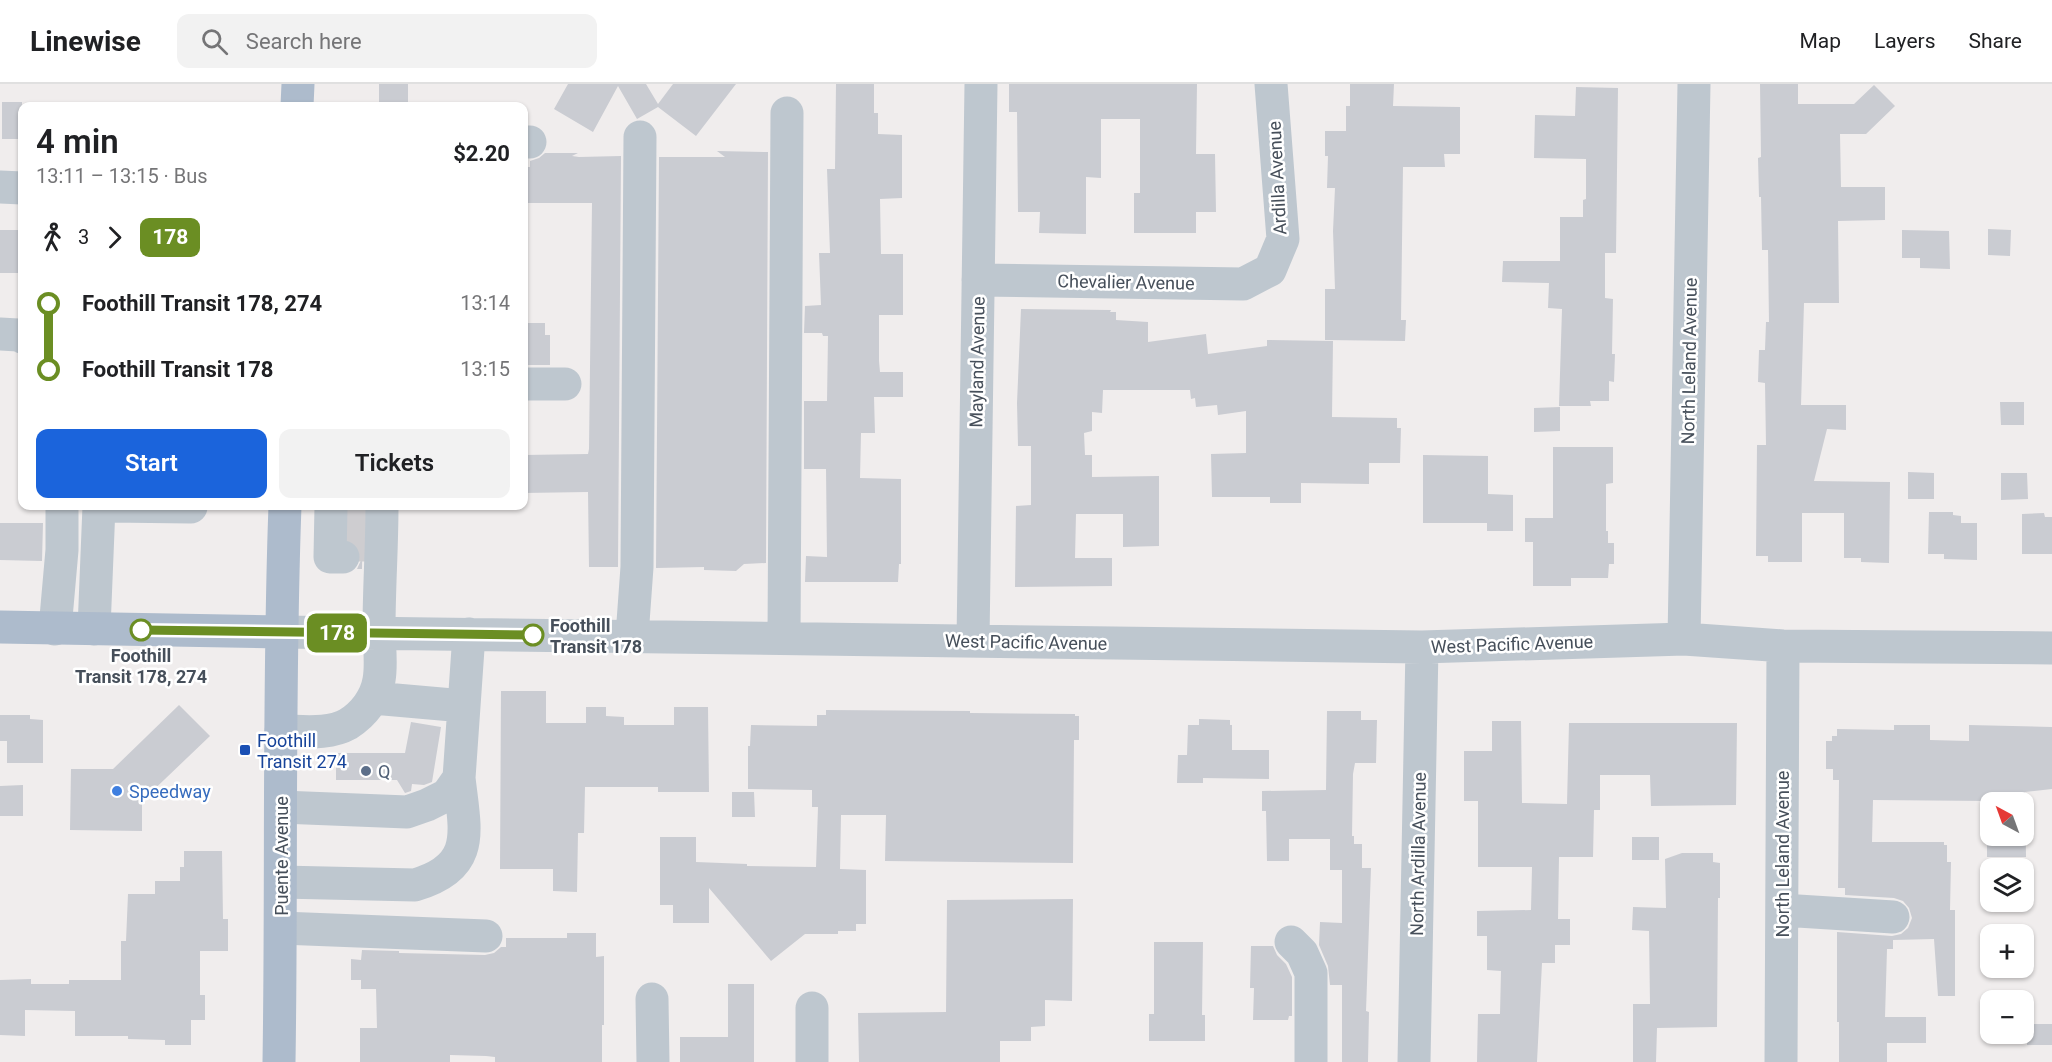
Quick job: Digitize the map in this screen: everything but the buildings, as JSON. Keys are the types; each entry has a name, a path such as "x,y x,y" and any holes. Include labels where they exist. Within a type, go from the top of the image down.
{"main road":[{"path":"297,102 298,84"},
{"name":"Puente Avenue","path":"279,1062 281,632 285,520"},
{"name":"West Pacific Avenue","path":"0,627 281,632"}],"street":[{"name":"Mayland Avenue","path":"973,641 981,84"},
{"name":"Ardilla Avenue","path":"1270,270 1283,239 1271,84"},
{"name":"North Leland Avenue","path":"1684,639 1694,84"},
{"path":"784,638 787,113"},
{"path":"632,636 637,567 640,137"},
{"path":"0,187 18,188"},
{"name":"Chevalier Avenue","path":"978,279 1243,284 1270,270"},
{"path":"0,334 18,336"},
{"path":"528,384 565,384"},
{"path":"55,628 62,550 62,510"},
{"path":"94,629 99,510"},
{"path":"281,731 331,730 348,724 364,711 373,699 379,682 381,666 379,633 358,533 285,520"},
{"name":"West Pacific Avenue","path":"281,632 1422,647 1684,639 1783,646 2052,648"},
{"path":"281,882 415,885 434,880 451,868 461,854 464,825 459,778 469,634"},
{"name":"North Leland Avenue","path":"1781,1062 1783,646"},
{"name":"North Ardilla Avenue","path":"1414,1062 1422,647"},
{"path":"373,699 464,706"},
{"path":"281,807 407,812 428,806 447,795 459,778"},
{"path":"1782,910 1893,917"},
{"path":"281,928 486,936"},
{"path":"1291,942 1302,953 1311,972 1311,1062"},
{"path":"652,999 653,1062"},
{"path":"812,1008 812,1062"}],"tunnel":[{"path":"343,517 373,517"},
{"path":"343,545 372,545"}],"bus line":[{"name":"178","path":"141,630 533,635"}],"place":[{"name":"Foothill Transit 178, 274","path":"141,630"},
{"name":"Foothill Transit 178","path":"533,635"},
{"name":"Foothill Transit 274","path":"245,750"},
{"name":"Q","path":"366,771"},
{"name":"Speedway","path":"117,791"}]}
